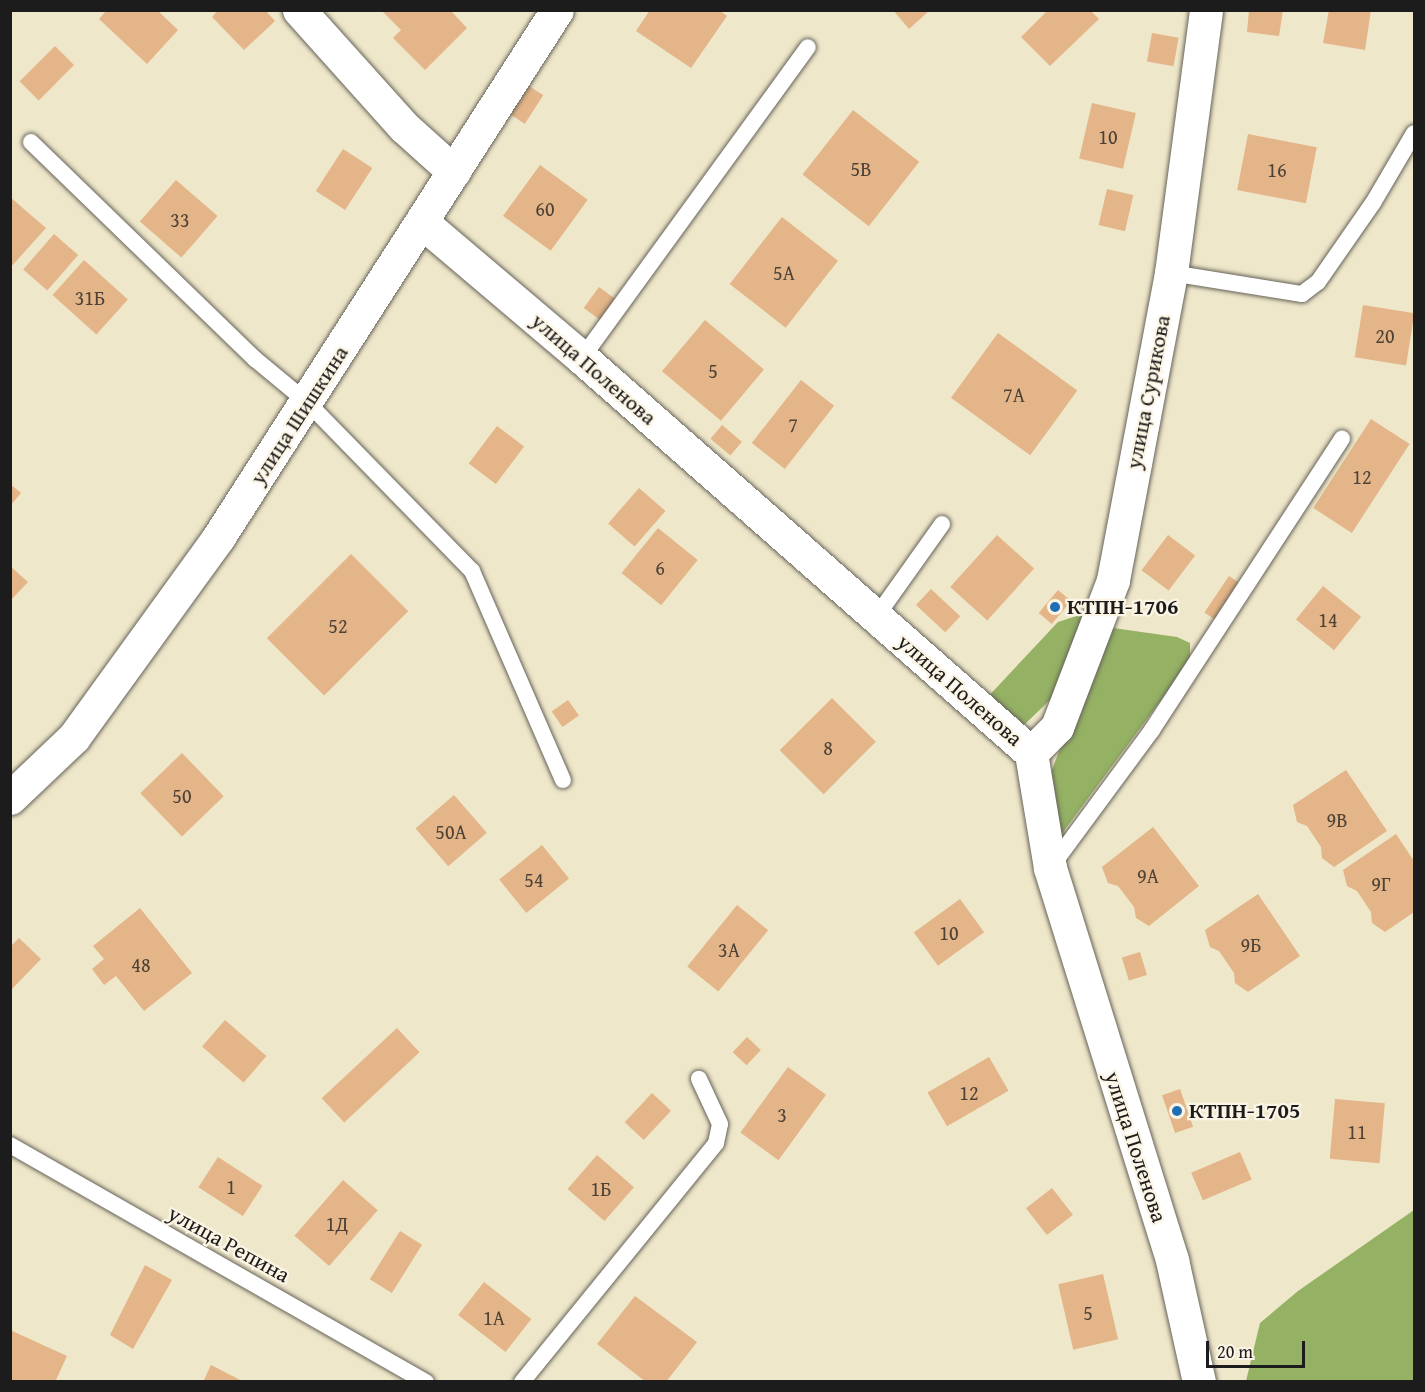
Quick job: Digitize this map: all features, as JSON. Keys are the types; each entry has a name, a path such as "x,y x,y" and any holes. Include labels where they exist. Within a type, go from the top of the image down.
{"street":[{"path":"299,10 404,127 454,172"},
{"name":"улица Шишкина","path":"10,798 74,737 218,538 308,403 557,10"},
{"name":"улица Сурикова","path":"1031,753 1057,727 1113,580 1171,273 1206,10"},
{"name":"улица Поленова","path":"423,223 582,358 1031,753 1050,868 1172,1260 1199,1382"}],"lane":[{"path":"582,358 808,47"},
{"path":"1171,273 1302,294 1318,282 1332,262 1414,133"},
{"path":"32,142 255,359 308,403 472,571 563,780"},
{"path":"1050,868 1152,730 1342,439"},
{"path":"876,617 942,524"},
{"path":"522,1382 716,1143 720,1124 699,1079"},
{"name":"улица Репина","path":"10,1144 426,1382"}],"green space":[{"path":"1089,612 1052,698 1025,724 1010,727 984,701 1058,622"},
{"path":"1106,627 1177,637 1190,643 1190,661 1063,832 1058,833 1041,799"},
{"path":"1414,1210 1414,1381 1246,1381 1260,1323 1298,1291"}],"building":[{"path":"107,10 157,10 178,30 147,64 99,19"},
{"path":"218,10 265,10 275,21 244,50 212,17"},
{"path":"381,10 450,10 467,28 425,70 393,38 401,30"},
{"path":"650,10 719,10 727,16 691,68 636,31"},
{"path":"893,10 930,10 909,29"},
{"path":"1048,10 1090,10 1099,19 1050,66 1021,37"},
{"path":"1249,10 1283,10 1279,36 1247,32"},
{"path":"1329,10 1371,10 1365,50 1323,43"},
{"path":"1152,33 1179,38 1174,66 1147,62"},
{"path":"55,46 74,65 39,100 20,81"},
{"path":"529,86 543,95 525,124 510,115"},
{"path":"1092,103 1136,113 1123,169 1079,159"},
{"path":"853,110 919,162 869,226 803,175"},
{"path":"1248,134 1317,147 1306,203 1237,190"},
{"path":"343,149 372,168 345,210 316,191"},
{"path":"540,165 588,200 551,251 503,216"},
{"path":"176,180 218,216 181,258 140,222"},
{"path":"1107,189 1133,195 1125,231 1099,225"},
{"path":"10,197 46,228 10,268"},
{"path":"782,217 838,261 786,328 730,284"},
{"path":"54,234 78,255 47,290 23,269"},
{"path":"84,260 128,299 96,334 53,295"},
{"path":"599,287 617,300 602,321 584,308"},
{"path":"1363,305 1414,313 1406,365 1355,357"},
{"path":"705,320 764,369 721,421 662,371"},
{"path":"998,333 1077,391 1030,455 951,398"},
{"path":"801,380 834,406 785,469 752,443"},
{"path":"1371,419 1410,444 1352,533 1313,508"},
{"path":"722,425 742,442 730,456 710,439"},
{"path":"497,426 524,446 496,484 469,464"},
{"path":"10,484 21,493 10,506"},
{"path":"639,488 665,511 635,546 608,523"},
{"path":"658,528 698,560 661,605 621,573"},
{"path":"997,535 1034,568 987,620 950,587"},
{"path":"1168,535 1195,555 1169,591 1142,570"},
{"path":"351,554 408,611 324,695 267,638"},
{"path":"10,566 28,582 10,601"},
{"path":"1229,576 1244,586 1219,623 1204,612"},
{"path":"1323,586 1361,617 1334,650 1296,619"},
{"path":"931,589 960,616 945,632 916,605"},
{"name":"КТПН-1706","path":"1058,590 1071,601 1052,624 1039,613"},
{"path":"832,698 876,742 824,794 780,750"},
{"path":"568,700 579,716 563,727 552,711"},
{"path":"182,753 224,796 182,836 140,793"},
{"path":"1346,770 1387,831 1334,867 1322,858 1321,847 1307,826 1297,822 1293,805"},
{"path":"454,795 487,833 448,866 416,828"},
{"path":"1153,827 1199,886 1149,926 1136,918 1134,907 1118,886 1108,883 1102,867"},
{"path":"1396,834 1414,861 1414,912 1385,932 1372,923 1371,912 1357,891 1347,886 1343,870"},
{"path":"542,845 569,878 526,913 499,880"},
{"path":"1258,894 1300,956 1248,992 1235,983 1234,973 1219,951 1210,947 1205,930"},
{"path":"960,899 984,932 938,966 914,933"},
{"path":"737,905 768,930 718,992 687,966"},
{"path":"140,908 192,973 144,1011 116,976 104,985 92,969 104,959 93,946"},
{"path":"19,938 41,959 10,991 10,947"},
{"path":"1140,952 1147,975 1129,981 1122,958"},
{"path":"225,1020 267,1056 244,1082 202,1046"},
{"path":"397,1028 420,1052 344,1122 322,1098"},
{"path":"747,1037 761,1050 747,1065 733,1052"},
{"path":"989,1057 1008,1091 947,1126 928,1092"},
{"path":"788,1067 826,1095 778,1160 740,1133"},
{"name":"КТПН-1705","path":"1180,1089 1193,1127 1175,1133 1162,1095"},
{"path":"652,1093 671,1111 644,1140 625,1122"},
{"path":"1335,1099 1385,1103 1380,1163 1330,1159"},
{"path":"1240,1152 1252,1180 1203,1200 1191,1173"},
{"path":"597,1155 634,1187 604,1221 567,1189"},
{"path":"218,1157 262,1186 243,1216 198,1187"},
{"path":"343,1180 378,1210 329,1266 294,1236"},
{"path":"1052,1188 1073,1215 1047,1235 1026,1208"},
{"path":"400,1231 422,1245 392,1293 370,1279"},
{"path":"145,1265 172,1280 133,1349 110,1335"},
{"path":"1103,1274 1118,1339 1073,1350 1058,1284"},
{"path":"484,1282 531,1319 505,1352 458,1315"},
{"path":"635,1296 697,1342 666,1382 646,1382 597,1344"},
{"path":"10,1330 67,1356 55,1382 10,1382"},
{"path":"211,1365 244,1382 203,1382"}],"place":[{"name":"КТПН-1706","path":"1055,607"},
{"name":"КТПН-1705","path":"1177,1111"}]}
